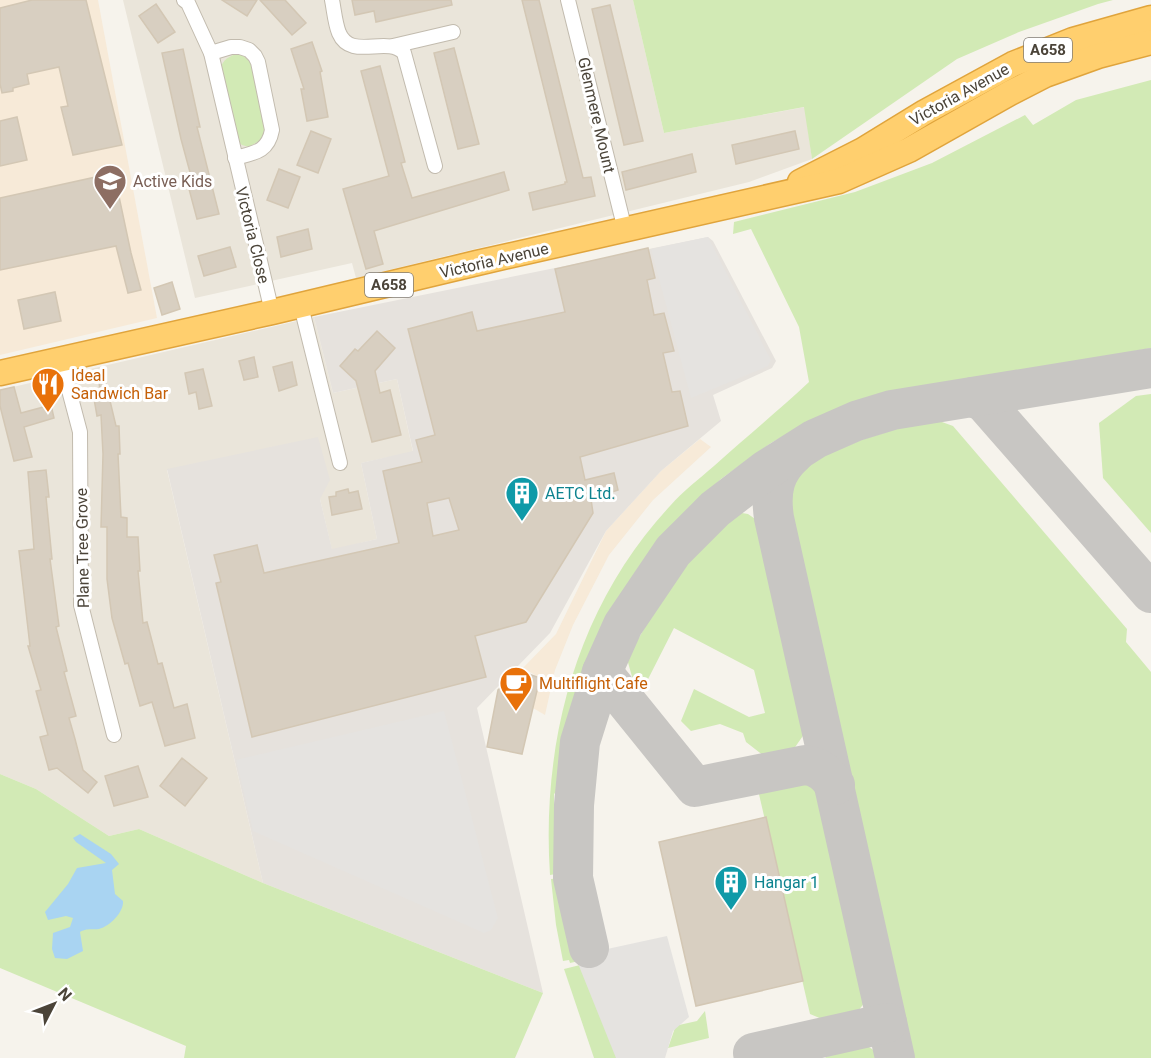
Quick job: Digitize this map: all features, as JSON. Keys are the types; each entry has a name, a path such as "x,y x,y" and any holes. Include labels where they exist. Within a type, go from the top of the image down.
{"highway":[{"name":"Victoria Avenue","path":"777,195 864,150 925,112 1012,64 1073,40 1151,18"},
{"name":"Victoria Avenue","path":"0,373 839,182 909,150 1045,75 1098,56 1151,42"}],"street":[{"name":"Victoria Close","path":"184,0 188,3 211,53 272,312"},
{"path":"332,0 339,34 347,43 358,47 393,46 453,32"},
{"name":"Glenmere Mount","path":"568,0 625,230"},
{"path":"393,46 404,53 435,166"},
{"path":"211,53 231,47 240,47 249,50 258,62 272,130 270,140 256,152 235,158"},
{"path":"301,306 340,463"},
{"name":"Plane Tree Grove","path":"61,360 80,432 81,605 114,735"}],"shaded area":[{"path":"0,0 98,0 157,318 0,355"},
{"path":"123,0 633,0 664,133 805,107 812,159 749,182 356,278 352,263 195,298"},
{"path":"708,237 713,241 776,361 772,368 713,395 721,421 661,471 606,531 550,633 477,708 543,993 263,883 167,469 318,437 330,480 320,499 332,549 377,539 361,463 413,451 397,379 333,393 314,317"},
{"path":"708,237 771,360 768,366 691,398 651,249"},
{"path":"314,317 333,393 397,379 413,452 361,463 377,539 332,550 320,499 167,470 263,883 139,829 109,836 36,789 0,774 0,390"},
{"path":"700,439 711,447 653,500 609,555 573,625 555,670 545,715 533,708 540,678 523,668 556,634 606,531 661,471"},
{"path":"444,711 498,918 491,930 484,933 253,831 236,760"},
{"path":"667,936 689,1017 673,1031 665,1058 616,1058 575,956"}],"green space":[{"path":"633,0 1113,0 1019,32 957,59 812,159 804,107 664,133"},
{"path":"236,54 242,55 253,64 265,127 262,139 249,147 236,140 220,71 225,60"},
{"path":"1151,80 1151,348 894,395 816,418 771,443 721,479 682,515 645,561 616,608 590,662 591,666 585,674 575,704 561,787 554,794 554,820 559,834 562,873 550,875 549,825 552,775 559,726 572,678 589,631 611,587 638,545 675,501 809,382 799,327 751,229 733,234 734,222 855,192 932,163 1025,115 1033,125 1076,100"},
{"path":"1151,394 1151,533 1103,478 1099,423 1136,396"},
{"path":"931,418 953,426 1127,629 1126,642 1151,672 1151,1058 912,1058 786,497 793,475 814,460 861,440"},
{"path":"736,512 748,514 758,521 807,730 791,753 764,756 746,742 743,733 720,724 691,731 681,721 694,689 749,717 765,713 754,670 674,628 642,691 633,680 627,659 654,611 690,560"},
{"path":"0,774 36,789 109,836 139,829 263,883 543,993 515,1058 184,1058 186,1046 0,968"},
{"path":"790,777 807,782 819,794 864,987 865,1002 855,1015 840,1023 829,1022 810,1014 758,790 774,781"},
{"path":"563,878 568,920 579,961 570,963 569,960 563,961 551,879"},
{"path":"580,965 618,1058 594,1058 564,969"},
{"path":"705,1011 709,1038 668,1048 675,1028 697,1021"},
{"path":"862,1042 876,1052 878,1058 825,1058 839,1047"}],"water":[{"path":"80,834 111,854 119,864 112,870 115,894 123,901 123,905 116,918 108,925 80,932 83,951 67,959 55,958 52,949 53,933 70,927 73,918 66,916 48,920 45,912 68,884 77,868 106,863 76,842 73,838"}],"building":[{"path":"32,0 86,0 122,145 73,155 61,107 68,106 59,67 27,74 29,84 2,93 0,8"},
{"path":"222,0 257,0 247,16"},
{"path":"260,0 285,0 306,23 292,35"},
{"path":"352,0 451,0 452,5 376,22 374,11 355,15"},
{"path":"522,0 539,0 583,178 591,177 595,196 533,210 529,193 567,182"},
{"path":"156,4 175,32 158,43 139,16"},
{"path":"610,5 643,141 624,145 592,9"},
{"path":"312,42 322,71 320,72 328,117 307,121 301,89 304,89 291,49"},
{"path":"454,48 479,144 458,149 434,53"},
{"path":"183,49 200,127 197,127 219,214 197,219 189,189 194,187 162,53"},
{"path":"380,66 405,162 401,163 412,198 504,172 509,190 374,231 383,264 366,269 343,189 389,176 361,71"},
{"path":"17,117 27,160 0,166 0,121"},
{"path":"311,131 331,139 318,173 297,165"},
{"path":"795,131 799,149 736,164 732,145"},
{"path":"692,154 696,172 626,190 622,172"},
{"path":"279,169 300,177 288,208 267,200"},
{"path":"114,173 141,290 128,293 116,246 0,270 0,198"},
{"path":"308,229 312,249 281,257 277,237"},
{"path":"230,247 236,267 204,276 198,256"},
{"name":"AETC Ltd.","path":"648,248 655,278 647,280 654,315 664,313 674,351 663,353 672,392 680,391 688,426 580,457 585,480 614,473 618,490 591,499 593,513 526,622 475,636 486,677 252,737 216,583 221,582 214,555 257,545 264,573 399,543 383,471 422,462 416,440 435,435 408,329 472,312 477,331 565,312 555,269","holes":["449,498 459,530 433,536 427,503"]},
{"path":"172,282 180,309 162,315 154,288"},
{"path":"55,292 61,321 24,329 18,300"},
{"path":"377,331 395,348 375,371 380,393 390,390 401,435 372,442 356,381 340,366 355,349 358,351"},
{"path":"254,357 258,377 244,380 239,361"},
{"path":"292,362 297,385 279,391 273,367"},
{"path":"203,369 212,406 199,409 196,392 189,394 185,373"},
{"path":"105,380 116,426 119,426 121,517 127,518 127,537 138,537 140,571 138,571 143,623 147,622 158,664 162,663 174,708 187,704 195,738 165,746 152,702 140,706 112,618 107,579 107,527 101,527 103,454 101,415 97,416 93,393 100,392 99,381"},
{"path":"14,387 21,413 51,405 54,418 24,427 32,457 14,461 0,406 0,390"},
{"path":"46,470 49,497 46,497 52,559 50,559 59,626 56,627 67,671 64,672 76,716 69,718 83,770 97,782 88,793 57,768 49,770 40,737 48,735 36,691 41,690 28,646 30,646 19,551 34,549 28,472"},
{"path":"348,489 349,493 358,491 362,509 332,515 329,497 336,496 336,492"},
{"name":"Multiflight Cafe","path":"520,671 540,678 522,754 487,747 498,690"},
{"path":"182,758 207,778 185,806 160,786"},
{"path":"138,766 148,797 114,806 105,776"},
{"name":"Hangar 1","path":"766,817 803,981 696,1006 659,842"}],"taxiway":[{"path":"589,948 573,878 574,805 580,742 602,672 623,625 673,551 715,509 766,470 815,439 856,421 892,410 1151,368"},
{"path":"973,397 984,402 1151,593"},
{"path":"795,453 782,467 775,482 774,518 895,1058"},
{"path":"602,672 695,787 805,765 823,772 835,785"},
{"path":"753,1053 887,1023"}],"place":[{"name":"Active Kids","path":"110,210"},
{"name":"Ideal Sandwich Bar","path":"48,413"},
{"name":"AETC Ltd.","path":"522,522"},
{"name":"Multiflight Cafe","path":"516,712"},
{"name":"Hangar 1","path":"731,911"}]}
